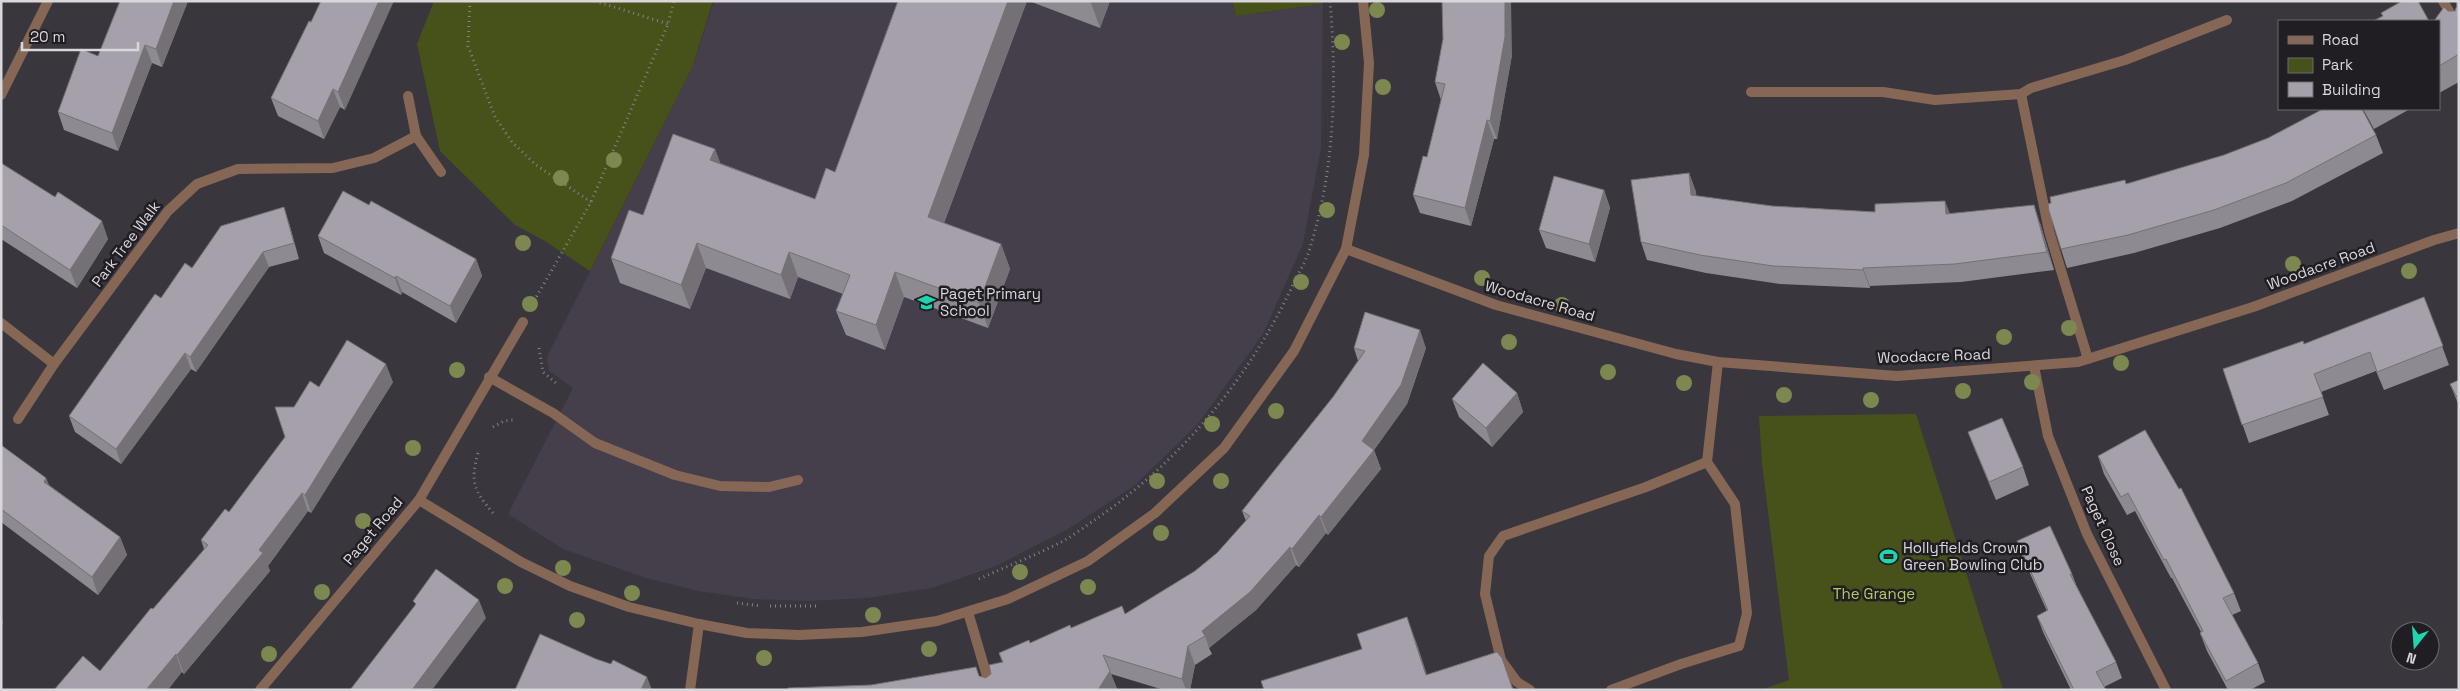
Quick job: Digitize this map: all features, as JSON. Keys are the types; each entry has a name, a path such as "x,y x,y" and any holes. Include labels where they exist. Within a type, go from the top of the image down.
{"street":[{"path":"1,95 48,1"},
{"path":"418,500 520,562 570,586 629,607 699,624 747,633 799,635 844,633 937,621 1008,600 1088,561 1155,513 1224,448 1294,351 1346,249 1364,155 1369,63 1363,1"},
{"path":"2443,1 2459,28"},
{"path":"1751,92 1883,92 1935,100 2021,94 2031,88 2125,60 2227,20"},
{"path":"2021,94 2049,231 2088,359"},
{"path":"408,96 416,136 441,172"},
{"name":"Park Tree Walk","path":"18,419 54,364 168,210 197,184 238,169 333,168 374,158 416,136"},
{"name":"Woodacre Road","path":"1346,249 1496,306 1676,354 1718,362 1897,376 2034,366 2088,359 2254,307 2434,240 2459,233"},
{"name":"Paget Road","path":"260,690 418,500 523,322"},
{"path":"1,323 54,364"},
{"path":"1610,690 1681,664 1739,646 1746,613 1736,504 1708,462 1718,362"},
{"name":"Paget Close","path":"2034,366 2048,436 2087,534 2166,690"},
{"path":"489,377 553,413 595,443 675,475 720,486 769,487 798,480"},
{"path":"1530,690 1517,682 1501,660 1485,594 1489,556 1504,536 1646,487 1708,462"},
{"path":"968,612 991,690"},
{"path":"690,690 699,624"}],"path":[{"path":"470,1 468,46 495,117 512,142 536,165 591,202"},
{"path":"595,1 668,24"},
{"path":"523,322 591,202 668,24 674,1"},
{"path":"975,581 1065,540 1123,500 1186,445 1234,384 1278,317 1310,249 1327,180 1333,132 1333,36 1330,1"},
{"path":"489,429 504,421 523,419 545,426 553,413 565,391 542,372 538,352 539,344"},
{"path":"479,449 472,473 478,496 492,513 500,518"},
{"path":"733,602 761,606 824,606"}],"shaded area":[{"name":"Paget Primary School","path":"714,1 1232,1 1236,16 1323,4 1321,148 1303,244 1263,334 1197,425 1134,486 1068,529 996,566 932,588 867,598 806,601 754,599 698,591 646,578 563,549 508,514 573,388 549,371 547,357 692,68"}],"green space":[{"path":"434,1 713,1 692,68 590,271 545,241 515,225 440,151 417,44"},
{"path":"1232,1 1322,1 1323,4 1236,16"},
{"name":"The Grange","path":"1916,414 2003,690 1761,690 1789,680 1762,463 1759,416"}],"building":[{"path":"120,1 174,1 156,49 145,45 112,133 58,112 81,49 98,56"},
{"path":"321,1 379,1 338,92 333,89 318,121 271,98 309,21 311,22"},
{"path":"898,1 1008,1 928,217 1001,244 979,303 895,272 876,325 836,311 850,275 789,252 781,275 697,243 681,285 611,258 629,210 643,215 673,134 715,149 710,160 815,199 826,168 835,172"},
{"path":"1442,1 1505,1 1505,37 1490,121 1487,120 1465,208 1413,195 1423,156 1427,157 1445,84 1435,82 1443,39"},
{"path":"2402,1 2418,1 2428,20 2375,20 2383,16 2381,13"},
{"path":"2456,1 2459,1 2459,54 2440,65 2440,20 2435,20 2444,7 2448,11 2455,11"},
{"path":"2321,110 2363,110 2376,135 2286,183 2214,210 2128,235 2061,249 2049,211 2050,197 2125,180 2126,184 2224,155 2268,138"},
{"path":"1,163 55,197 58,192 102,221 70,270 1,225"},
{"path":"1689,173 1691,195 1772,206 1875,212 1875,204 1945,201 1946,214 2034,205 2047,252 1955,264 1863,268 1863,270 1773,266 1700,255 1641,242 1631,180"},
{"path":"1554,176 1604,190 1589,244 1539,230"},
{"path":"343,191 369,205 371,201 476,259 450,306 318,236"},
{"path":"284,207 294,243 263,252 190,357 185,353 116,449 69,416 155,294 161,298 185,263 192,268 221,226"},
{"path":"2424,297 2443,346 2377,372 2370,352 2314,374 2323,397 2242,425 2223,369 2303,341 2304,344"},
{"path":"1365,312 1420,330 1401,385 1362,441 1374,450 1321,517 1319,515 1292,549 1290,547 1250,592 1202,631 1205,636 1188,646 1182,679 1103,655 1110,671 1098,690 788,690 788,688 871,685 976,667 979,676 986,678 991,674 989,665 1003,662 999,653 1029,640 1030,643 1070,625 1071,628 1122,606 1125,614 1195,571 1217,553 1250,516 1242,511 1333,397 1365,351 1354,348"},
{"path":"347,340 386,364 305,495 302,493 259,550 263,553 146,690 54,690 83,656 100,671 151,608 153,609 208,545 201,540 225,509 229,512 285,437 275,407 294,407 310,381 319,387"},
{"path":"1483,363 1517,393 1486,428 1452,399"},
{"path":"2459,380 2459,401 2450,384"},
{"path":"2002,418 2023,467 1989,482 1968,432"},
{"path":"2145,430 2179,489 2181,488 2234,593 2223,598 2258,663 2226,681 2200,633 2203,631 2166,559 2164,560 2128,493 2121,497 2098,456"},
{"path":"1,445 46,478 44,482 120,537 92,577 1,509"},
{"path":"2050,526 2072,574 2070,574 2116,662 2096,672 2106,690 2074,690 2037,616 2048,610 2017,541"},
{"path":"436,569 479,600 412,690 350,690 416,604 413,601"},
{"path":"1407,617 1426,675 1497,652 1502,658 1513,690 1264,690 1261,681 1362,649 1357,634"},
{"path":"540,634 596,659 611,664 613,660 647,677 641,690 515,690"}],"place":[{"name":"Paget Primary School","path":"926,303"},
{"name":"Hollyfields Crown Green Bowling Club","path":"1889,557"}]}
